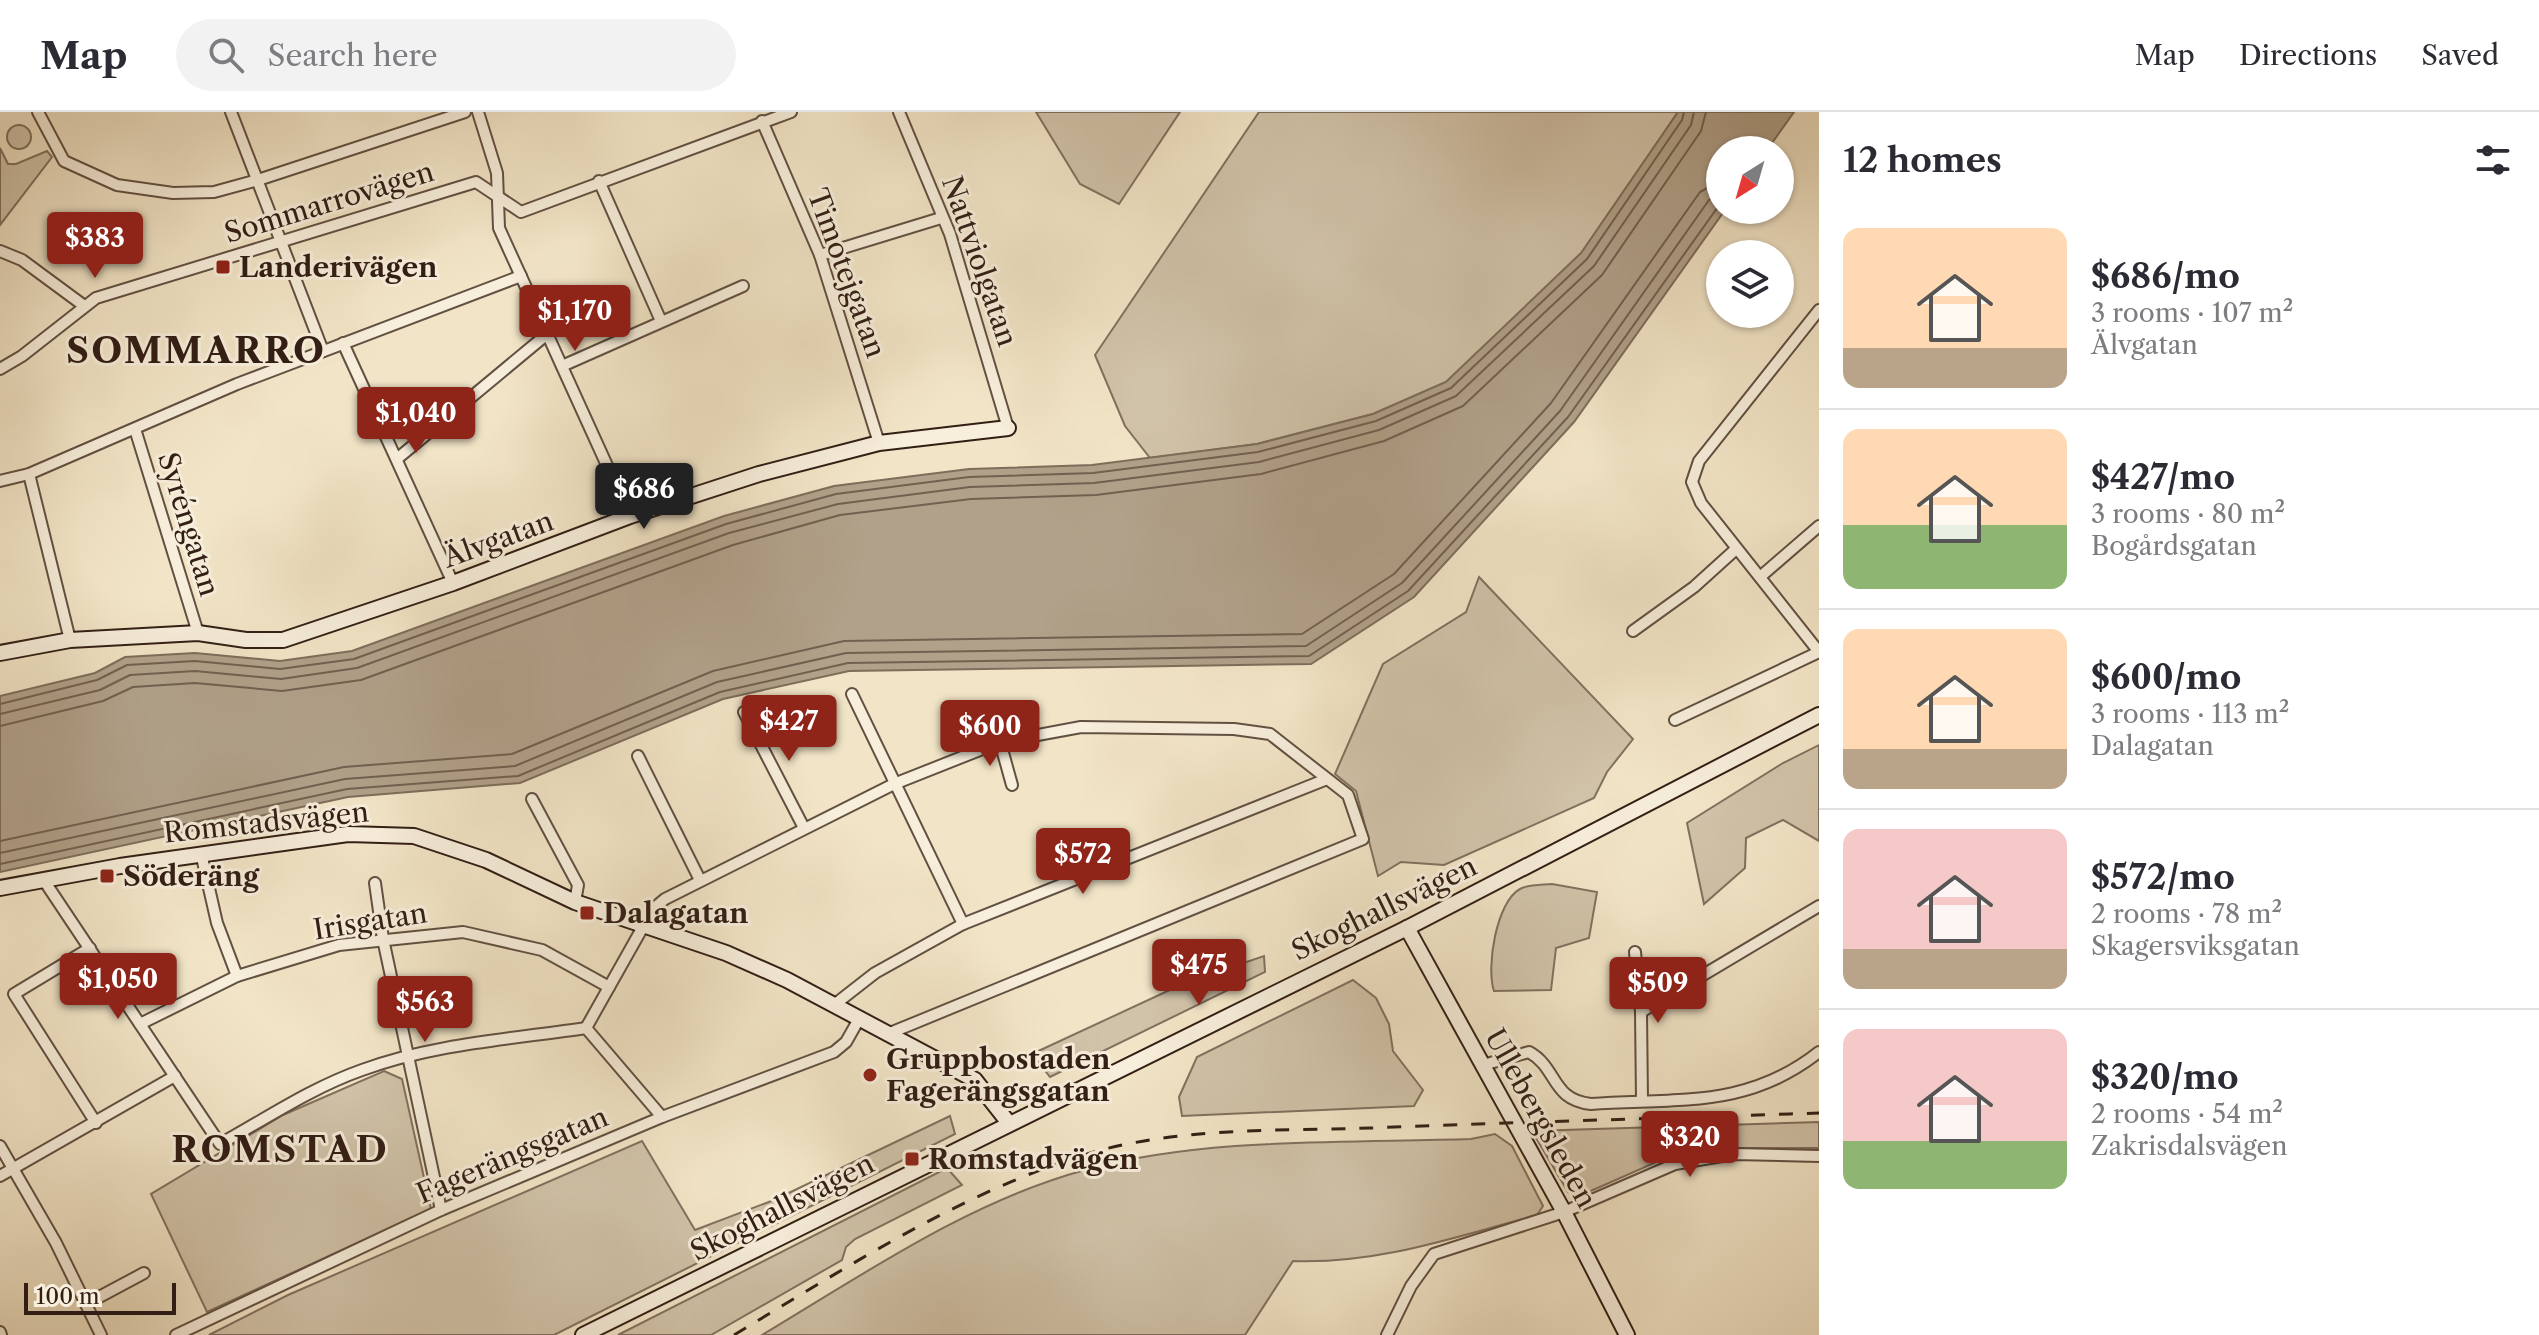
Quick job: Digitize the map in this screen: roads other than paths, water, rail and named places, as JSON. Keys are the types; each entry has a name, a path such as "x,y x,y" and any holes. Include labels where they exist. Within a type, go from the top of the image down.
{"street":[{"path":"38,112 64,161 117,185 173,193 214,192 258,180 465,112"},
{"path":"231,112 323,351"},
{"path":"478,112 497,173 499,228 630,516"},
{"name":"Sommarrovägen","path":"0,369 96,298 476,182 521,212 681,150 791,112"},
{"name":"Nattviolgatan","path":"899,112 950,234 1008,428"},
{"name":"Timotejgatan","path":"762,121 820,255 879,443"},
{"path":"599,181 661,321"},
{"path":"820,255 941,218"},
{"path":"0,251 22,260 83,305"},
{"path":"0,481 29,474 323,351 521,276"},
{"path":"562,366 743,286"},
{"path":"1675,720 1819,652 1694,491 1693,474 1818,314"},
{"path":"398,458 546,335"},
{"path":"343,343 453,583"},
{"name":"Älvgatan","path":"0,653 70,640 198,633 246,640 283,640 453,583 630,516 759,474 879,443 1008,428"},
{"name":"Syréngatan","path":"135,429 198,633"},
{"path":"29,474 70,640"},
{"path":"1760,577 1819,526"},
{"path":"1633,631 1694,587 1736,549"},
{"path":"852,694 963,924"},
{"path":"744,712 804,828"},
{"name":"Skoghallsvägen","path":"583,1335 1008,1122 1407,928 1819,715"},
{"path":"586,1028 653,909 665,899 894,784 1000,742 1081,727 1234,729 1270,734 1348,795 1363,839 890,1033"},
{"path":"1000,742 1012,785"},
{"path":"638,756 700,880"},
{"path":"834,1005 875,973 963,924 1327,779"},
{"path":"532,799 578,885 575,902"},
{"name":"Romstadsvägen","path":"0,888 201,853 348,834 414,836 486,860 575,902 726,953 834,1005 975,1080 1008,1122"},
{"path":"201,853 217,923 237,976"},
{"path":"43,879 220,1144 291,1101 361,1070 411,1055 586,1028"},
{"path":"375,883 383,939 411,1055 441,1210"},
{"path":"1641,1012 1819,906"},
{"name":"Ullebergsleden","path":"1407,928 1564,1212 1627,1335"},
{"name":"Irisgatan","path":"140,1024 237,976 339,945 463,932 542,950 609,987"},
{"path":"90,948 14,994 96,1123"},
{"path":"1635,952 1641,1012 1642,1100"},
{"name":"Fagerängsgatan","path":"176,1335 441,1210 662,1117 834,1052 846,1042 859,1019"},
{"path":"586,1028 662,1117"},
{"path":"1483,1065 1529,1052 1541,1059 1560,1089 1575,1102 1715,1098 1753,1090 1781,1078 1819,1052"},
{"path":"0,1176 175,1076"},
{"path":"0,1146 101,1335"},
{"path":"1387,1335 1411,1286 1434,1254 1564,1212 1675,1164 1734,1154 1819,1156"},
{"path":"86,1304 144,1273"}],"water":[{"path":"1678,112 1794,112 1777,136 1706,136 1706,224 1715,224 1574,422 1414,597 1311,664 849,671 723,699 520,783 348,797 0,872 0,696 95,673 125,657 195,653 280,661 352,651 724,516 834,486 969,469 1092,465 1257,444 1373,414 1446,382 1581,253"}],"railway":[{"path":"734,1335 943,1213 1031,1173 1112,1147 1222,1132 1819,1113"}],"place":[{"name":"Landerivägen","path":"223,267"},
{"name":"Söderäng","path":"107,876"},
{"name":"Dalagatan","path":"587,913"},
{"name":"Gruppbostaden Fagerängsgatan","path":"870,1075"},
{"name":"Romstadvägen","path":"912,1159"}],"district":[{"name":"SOMMARRO","path":"196,350"},
{"name":"ROMSTAD","path":"280,1149"}]}
